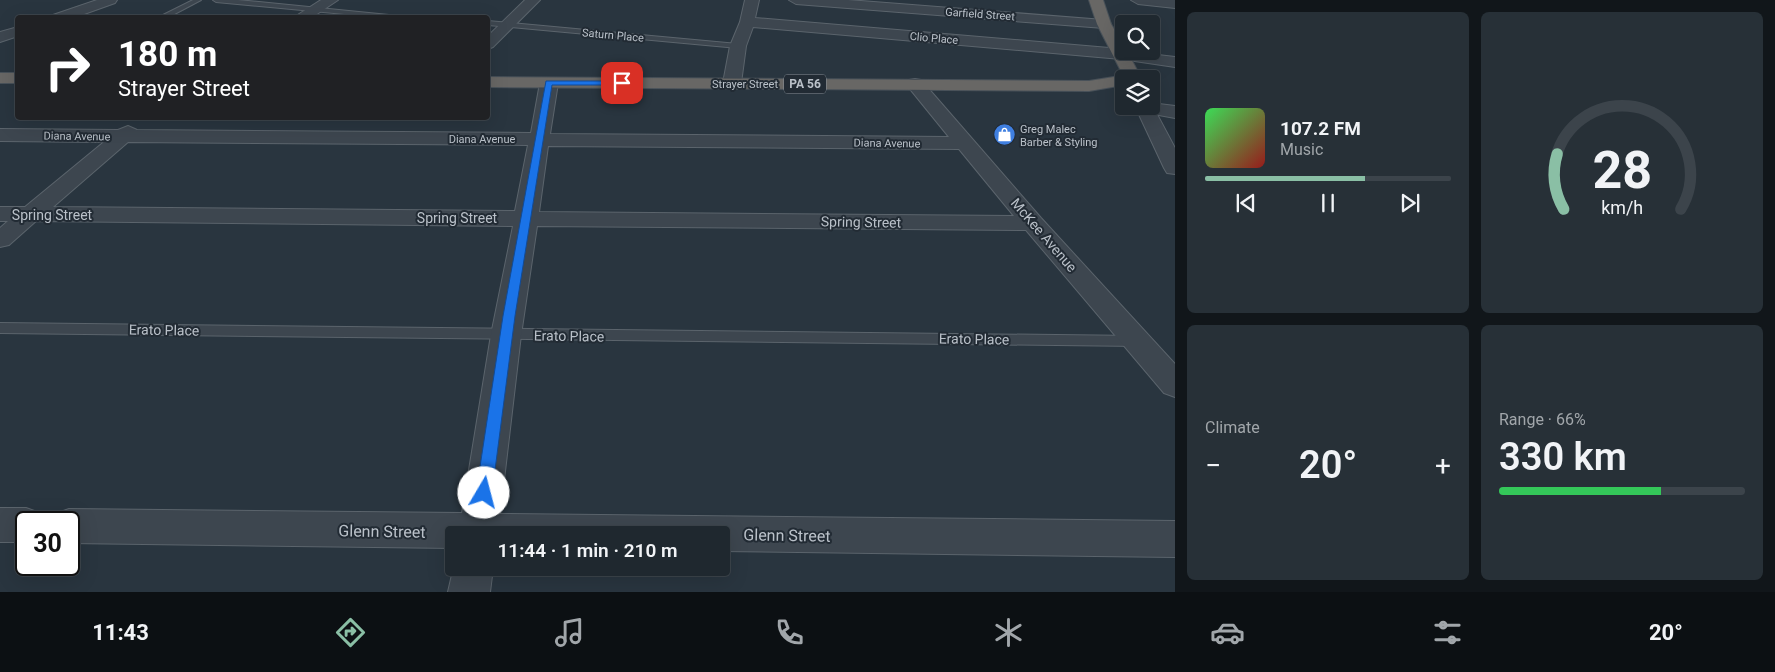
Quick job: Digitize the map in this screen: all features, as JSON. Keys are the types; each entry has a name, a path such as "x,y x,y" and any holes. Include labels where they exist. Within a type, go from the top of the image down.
{"highway":[{"name":"PA 56","path":"1096,0 1104,24 1115,43"},
{"path":"0,78 15,78"},
{"name":"Strayer Street","path":"490,82 1090,86 1115,82"}],"street":[{"path":"67,15 110,0"},
{"path":"305,15 331,0"},
{"path":"490,42 534,0"},
{"path":"732,83 738,46 747,22 752,0"},
{"name":"Garfield Street","path":"796,0 1104,24"},
{"path":"989,0 996,16"},
{"path":"1138,0 1175,4"},
{"name":"Clio Place","path":"747,22 1115,53"},
{"path":"1,36 15,32"},
{"name":"Clio Place","path":"1160,60 1175,62"},
{"path":"479,526 524,218 549,83"},
{"name":"McKee Avenue","path":"914,84 1175,385"},
{"path":"1160,109 1175,112"},
{"path":"1148,115 1175,168"},
{"path":"0,240 142,120"},
{"name":"Diana Avenue","path":"0,135 965,143"},
{"name":"Spring Street","path":"0,214 1033,223"},
{"path":"0,525 15,526"},
{"name":"Glenn Street","path":"80,527 445,544"},
{"name":"Glenn Street","path":"730,543 1175,539"},
{"path":"469,592 471,576"}],"lane":[{"path":"166,15 198,0"},
{"path":"216,0 382,15"},
{"name":"Saturn Place","path":"490,23 738,46"},
{"name":"Erato Place","path":"0,328 1138,341"}],"place":[{"name":"Greg Malec Barber & Styling","path":"1004,135"}],"route":[{"path":"484,493 524,218 549,83 622,83"}]}
